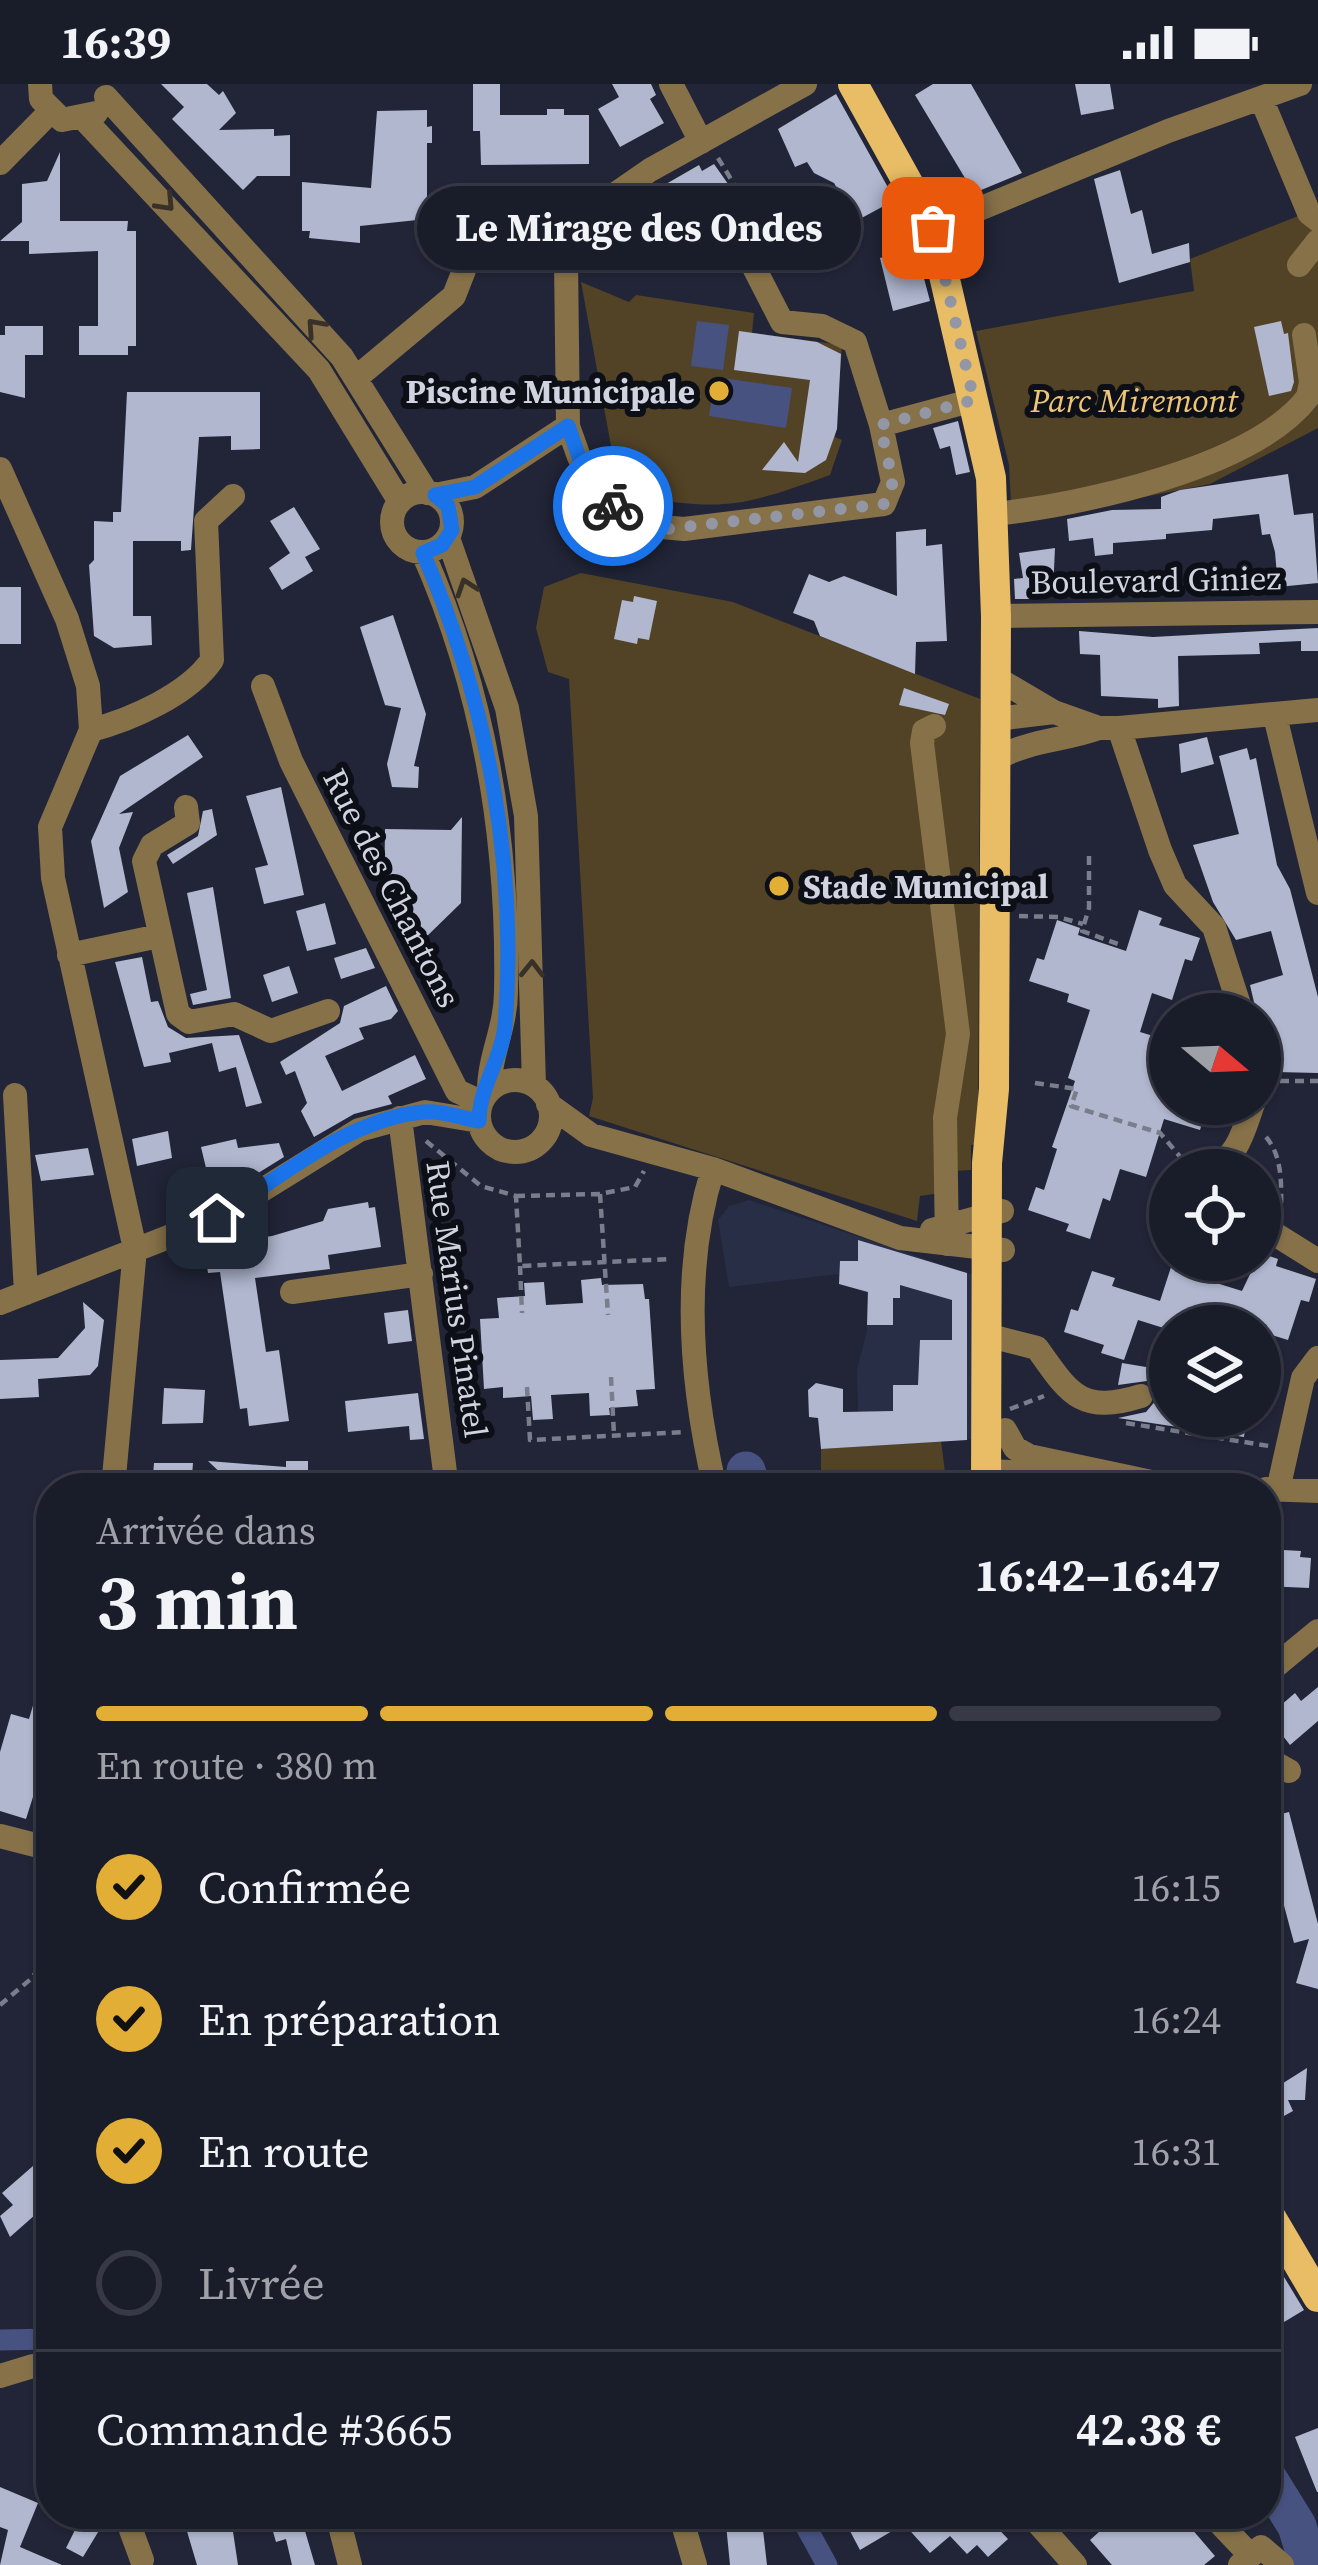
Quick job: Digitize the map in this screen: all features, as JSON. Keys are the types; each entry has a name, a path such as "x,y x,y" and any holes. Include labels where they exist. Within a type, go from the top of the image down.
{"main road":[{"path":"853,84 933,228 974,400 994,514 994,1336 1000,1473"},
{"path":"994,1336 1005,1420 1001,1473"},
{"path":"1281,2235 1318,2297"}],"street":[{"path":"40,84 50,112 62,120 84,119 100,109 106,90"},
{"path":"670,84 704,141"},
{"path":"745,236 782,322 822,326 855,342 893,482 884,504 658,530 629,524 579,457 568,426 566,260 581,221 601,199 805,84"},
{"path":"933,228 1300,84"},
{"path":"106,90 356,378 431,494 448,506 450,530 507,708 526,816 541,1095 549,1124 540,1142"},
{"path":"1262,98 1309,214 1318,220"},
{"path":"0,164 50,112"},
{"path":"84,119 319,370 400,502"},
{"path":"356,378 454,296 480,230 515,218 581,221"},
{"path":"1299,266 1318,241"},
{"path":"994,514 1165,481 1257,434 1308,397 1311,382 1304,335"},
{"path":"880,425 974,400"},
{"path":"400,502 475,487 568,426"},
{"path":"0,470 67,620 88,686 91,730 50,827 53,878 135,1249 114,1473"},
{"path":"423,553 450,530 475,487"},
{"path":"91,730 116,724 201,676 212,660 206,521 232,496"},
{"path":"400,502 392,520 397,540 423,553 460,642 500,817 506,996 504,1033 489,1071 483,1104 489,1141 508,1151 592,1135"},
{"path":"0,532 28,531"},
{"name":"Boulevard Giniez","path":"996,616 1318,612"},
{"path":"996,677 1054,712 1109,728"},
{"name":"Rue des Chantons","path":"263,686 291,761 457,1091 483,1104"},
{"path":"996,735 1025,743 1065,741 1109,728 1318,710"},
{"path":"996,735 1054,712"},
{"path":"1274,716 1318,893"},
{"path":"934,726 924,731 922,743 958,1034 945,1118 946,1235"},
{"path":"1109,728 1175,885 1214,927 1235,993"},
{"path":"186,807 188,823 152,845 145,861 178,1014 189,1022 234,1014 271,1030 328,1011"},
{"path":"69,955 159,936"},
{"path":"0,1303 217,1218 359,1130 401,1128 425,1112 483,1104 511,1080 541,1095 592,1135 713,1169 901,1238 946,1235 994,1213"},
{"path":"15,1095 26,1293"},
{"name":"Rue Marius Pinatel","path":"401,1128 445,1473"},
{"path":"712,1473 702,1432 692,1258 695,1225 713,1169"},
{"path":"946,1235 994,1250"},
{"path":"1281,1241 1318,1261"},
{"path":"292,1292 421,1274"},
{"path":"994,1336 1037,1348 1064,1390 1076,1397 1115,1404 1129,1392"},
{"path":"1276,1473 1304,1378 1318,1358"},
{"path":"1005,1420 1016,1448 1074,1473"},
{"path":"1281,1489 1318,1491"},
{"path":"1281,1661 1318,1631"},
{"path":"1281,1766 1289,1771"},
{"path":"0,1836 36,1845"},
{"path":"0,2376 36,2366"},
{"path":"131,2529 142,2560"},
{"path":"341,2529 350,2565"},
{"path":"684,2529 695,2565"},
{"path":"1043,2529 1075,2565"},
{"path":"1222,2529 1245,2560 1262,2547 1282,2565"}],"path":[{"path":"704,141 737,189 745,236"},
{"path":"1089,856 1089,908 1082,932 1118,944"},
{"path":"995,916 1058,917 1083,924"},
{"path":"1281,1088 1318,1081"},
{"path":"1035,1083 1076,1089 1071,1106 1160,1133 1174,1149"},
{"path":"401,1128 429,1142 481,1186 516,1196 600,1194 635,1187 654,1152"},
{"path":"600,1194 608,1315"},
{"path":"516,1196 522,1313"},
{"path":"520,1266 692,1258"},
{"path":"611,1377 614,1435"},
{"path":"1038,1382 1045,1396 1059,1406"},
{"path":"527,1387 530,1441 702,1432"},
{"path":"1005,1420 1045,1396"},
{"path":"1120,1422 1283,1449"},
{"path":"0,2005 36,1972"}],"shaded area":[{"path":"749,1200 976,1276 977,1439 859,1446 857,1369 867,1331 867,1293 839,1284 839,1274 729,1287 718,1220 729,1206"}],"green space":[{"name":"Parc Miremont","path":"1318,208 1318,428 1210,484 1012,523 1009,465 976,331 1194,291 1190,259"},
{"name":"Piscine Municipale","path":"581,282 629,302 636,295 754,313 752,333 842,345 835,437 842,440 830,475 732,503 688,504 630,495 611,446"},
{"name":"Stade Municipal","path":"581,573 733,602 980,699 978,1144 971,1145 971,1170 954,1171 954,1191 920,1196 917,1221 589,1116 593,1098 569,679 548,672 536,628 544,587"},
{"path":"941,1441 945,1473 821,1473 821,1449"}],"water":[{"path":"697,321 729,325 723,370 691,366"},
{"path":"715,377 792,388 786,428 709,416"}],"building":[{"path":"161,84 207,84 219,95 223,91 236,113 219,130 274,129 274,136 290,135 290,176 257,176 243,190 172,119 184,107"},
{"path":"473,84 500,84 500,115 547,115 547,109 564,109 564,115 589,115 589,164 481,165 480,131 473,131"},
{"path":"612,84 651,84 656,95 650,99 664,123 620,147 598,109 619,97"},
{"path":"933,84 971,84 1022,173 974,193 915,95"},
{"path":"1075,84 1110,84 1114,109 1081,115"},
{"path":"836,94 895,200 856,221 834,183 814,173 807,162 795,167 778,129"},
{"path":"427,110 432,143 427,143 427,219 360,226 360,243 309,238 310,231 302,231 302,182 371,188 377,111"},
{"path":"60,152 60,221 128,221 127,231 136,231 136,346 128,346 128,355 79,355 79,326 98,326 98,251 29,254 29,241 0,241 22,222 22,184 47,181"},
{"path":"714,164 733,191 740,226 662,251 625,247 620,225 650,204 669,199 666,184 699,165 702,171"},
{"path":"1120,170 1131,214 1142,210 1152,254 1189,243 1190,262 1119,283 1094,179"},
{"path":"916,248 930,301 893,311 880,258"},
{"path":"1281,321 1284,334 1288,333 1294,382 1291,391 1269,396 1254,327"},
{"path":"5,326 43,326 43,355 25,355 25,398 0,392 0,335 5,335"},
{"path":"739,331 817,342 841,354 837,429 826,460 805,473 762,470 784,442 798,462 810,380 734,370"},
{"path":"127,392 260,392 260,449 231,450 231,436 199,437 191,550 181,551 181,541 133,541 133,616 151,616 152,645 114,648 94,636 89,565 94,560 94,521 113,522 113,512 121,512"},
{"path":"958,421 970,472 956,475 950,446 940,449 933,428"},
{"path":"1288,474 1294,515 1313,513 1318,583 1278,587 1275,552 1270,534 1262,535 1259,514 1213,519 1212,530 1113,543 1113,554 1095,556 1093,538 1069,541 1067,519 1112,510 1161,509 1161,497 1180,490"},
{"path":"294,507 320,549 305,557 313,571 282,590 269,568 290,553 270,521"},
{"path":"926,529 926,546 942,544 947,641 916,642 915,674 820,636 814,621 793,613 809,574 829,582 844,576 897,596 896,532"},
{"path":"1055,548 1053,591 1043,592 1044,599 1015,599 1014,579 1023,578 1019,553"},
{"path":"0,587 21,587 21,644 0,644"},
{"path":"634,596 657,601 649,640 638,638 637,644 614,639 622,600 633,602"},
{"path":"393,615 426,714 414,766 419,767 418,788 392,787 387,764 401,708 385,705 360,627"},
{"path":"1318,628 1318,651 1301,651 1301,641 1259,643 1260,654 1178,656 1179,706 1158,708 1158,699 1101,696 1100,655 1080,654 1079,631 1153,637"},
{"path":"904,688 949,704 945,715 899,705"},
{"path":"188,735 203,757 119,814 133,812 119,848 128,892 104,908 91,841 120,776"},
{"path":"1207,737 1214,764 1181,773 1179,744"},
{"path":"1247,748 1250,760 1256,758 1277,865 1290,889 1318,997 1318,1073 1281,1072 1281,993 1252,993 1250,985 1283,975 1271,931 1236,940 1213,902 1193,845 1239,834 1219,756"},
{"path":"281,787 304,895 264,904 255,868 268,865 246,796"},
{"path":"212,809 217,835 173,864 167,855 198,836 203,811"},
{"path":"462,817 461,903 423,940 384,902 385,829 451,830"},
{"path":"213,887 231,998 193,1005 190,994 207,990 187,893"},
{"path":"325,903 336,944 307,951 296,911"},
{"path":"1139,910 1162,918 1159,925 1200,938 1192,961 1185,959 1174,993 1149,993 1140,1032 1149,1035 1149,1125 1162,1125 1155,1149 1149,1149 1146,1177 1120,1169 1110,1201 1103,1198 1090,1239 1066,1231 1069,1224 1028,1210 1036,1187 1044,1190 1057,1149 1052,1147 1075,1081 1068,1078 1090,1010 1067,1002 1069,994 1029,981 1037,958 1044,960 1057,920 1080,928 1078,935 1126,951"},
{"path":"366,948 375,968 341,979 334,958"},
{"path":"142,957 151,1002 158,1001 168,1027 186,1038 239,1035 262,1103 246,1107 236,1067 219,1072 212,1043 169,1053 171,1062 144,1067 115,962"},
{"path":"289,966 298,993 272,1002 263,975"},
{"path":"386,986 398,1011 391,1019 359,1028 364,1039 325,1056 342,1091 415,1055 426,1079 388,1096 392,1104 354,1114 314,1137 301,1111 307,1103 295,1071 286,1075 280,1062 340,1023 344,1006"},
{"path":"168,1131 172,1158 137,1166 132,1139"},
{"path":"236,1139 238,1148 279,1143 284,1157 255,1175 210,1185 201,1147"},
{"path":"88,1148 94,1175 41,1181 35,1155"},
{"path":"368,1202 369,1208 375,1207 381,1247 328,1255 330,1269 255,1278 266,1352 279,1350 289,1421 249,1426 247,1408 240,1409 220,1272 208,1273 204,1245 272,1236 323,1221 328,1209"},
{"path":"858,1240 967,1273 967,1440 821,1449 818,1418 809,1417 808,1390 816,1383 843,1389 843,1412 893,1411 893,1385 918,1385 920,1340 952,1340 952,1300 900,1285 900,1298 893,1298 893,1325 867,1325 868,1292 839,1284 840,1261 858,1261"},
{"path":"1281,1268 1316,1279 1309,1302 1301,1300 1288,1340 1281,1338 1281,1305 1149,1305 1149,1323 1138,1320 1124,1360 1101,1353 1104,1345 1064,1332 1071,1309 1078,1311 1092,1271 1115,1278 1112,1286 1160,1301 1166,1281 1210,1281 1242,1291 1247,1281 1281,1281"},
{"path":"601,1278 602,1285 643,1284 645,1299 649,1299 655,1389 636,1390 638,1406 609,1408 610,1415 590,1416 589,1393 551,1395 553,1419 533,1420 531,1396 503,1398 503,1387 484,1389 480,1319 499,1318 497,1298 525,1296 524,1283 544,1282 546,1305 583,1303 581,1280"},
{"path":"83,1302 104,1320 98,1366 90,1375 38,1379 39,1397 0,1399 0,1360 58,1358 85,1328"},
{"path":"408,1310 412,1341 388,1344 384,1313"},
{"path":"1122,1363 1149,1368 1149,1385 1147,1381 1118,1385"},
{"path":"164,1388 205,1390 203,1423 162,1424"},
{"path":"418,1393 424,1439 410,1440 409,1426 348,1432 345,1401"},
{"path":"1149,1408 1149,1423 1118,1418"},
{"path":"208,1461 286,1467 286,1461 308,1461 308,1473 221,1473"},
{"path":"154,1463 193,1463 192,1473 153,1473"},
{"path":"1281,1550 1301,1551 1300,1557 1311,1558 1309,1588 1281,1587"},
{"path":"1318,1687 1318,1721 1290,1745 1281,1734 1281,1705 1295,1693 1301,1701"},
{"path":"36,1703 36,1787 26,1819 0,1811 0,1752 11,1714 29,1719"},
{"path":"1289,1812 1318,1924 1318,1989 1296,1983 1309,1939 1294,1943 1282,1898 1281,1814"},
{"path":"1307,2068 1305,2100 1288,2100 1293,2111 1281,2118 1281,2084"},
{"path":"33,2166 36,2170 36,2214 10,2237 0,2216 13,2205 2,2193"},
{"path":"1281,2272 1304,2310 1281,2324"},
{"path":"1318,2428 1318,2492 1317,2492 1295,2437"},
{"path":"0,2487 36,2502 20,2547 62,2565 0,2565 8,2530 0,2527"},
{"path":"76,2529 100,2529 83,2557 66,2548"},
{"path":"186,2529 233,2529 238,2565 197,2565"},
{"path":"272,2529 304,2529 315,2565 292,2565 286,2539 276,2542"},
{"path":"726,2529 763,2530 767,2565 730,2565"},
{"path":"849,2529 896,2529 860,2550"},
{"path":"908,2529 998,2529 1008,2539 988,2557 977,2545 967,2554 950,2536 930,2553"},
{"path":"1102,2529 1192,2529 1215,2556 1204,2565 1112,2565 1090,2540"}],"waterway":[{"path":"0,2340 36,2339"},
{"path":"1281,2500 1297,2526 1309,2565"},
{"path":"807,2529 827,2565"}],"way so far":[{"path":"613,506 629,524 658,530 884,504 893,482 880,425 974,400 933,228"}],"place":[{"name":"Le Mirage des Ondes","path":"933,228"},
{"name":"Piscine Municipale","path":"719,391"},
{"name":"Stade Municipal","path":"779,886"}],"route":[{"path":"217,1218 328,1147 380,1122 425,1112 479,1121 481,1102 489,1090 489,1071 504,1033 506,923 500,817 460,642 423,553 442,545 452,530 448,506 435,495 475,487 568,426 579,457 613,506"}]}
